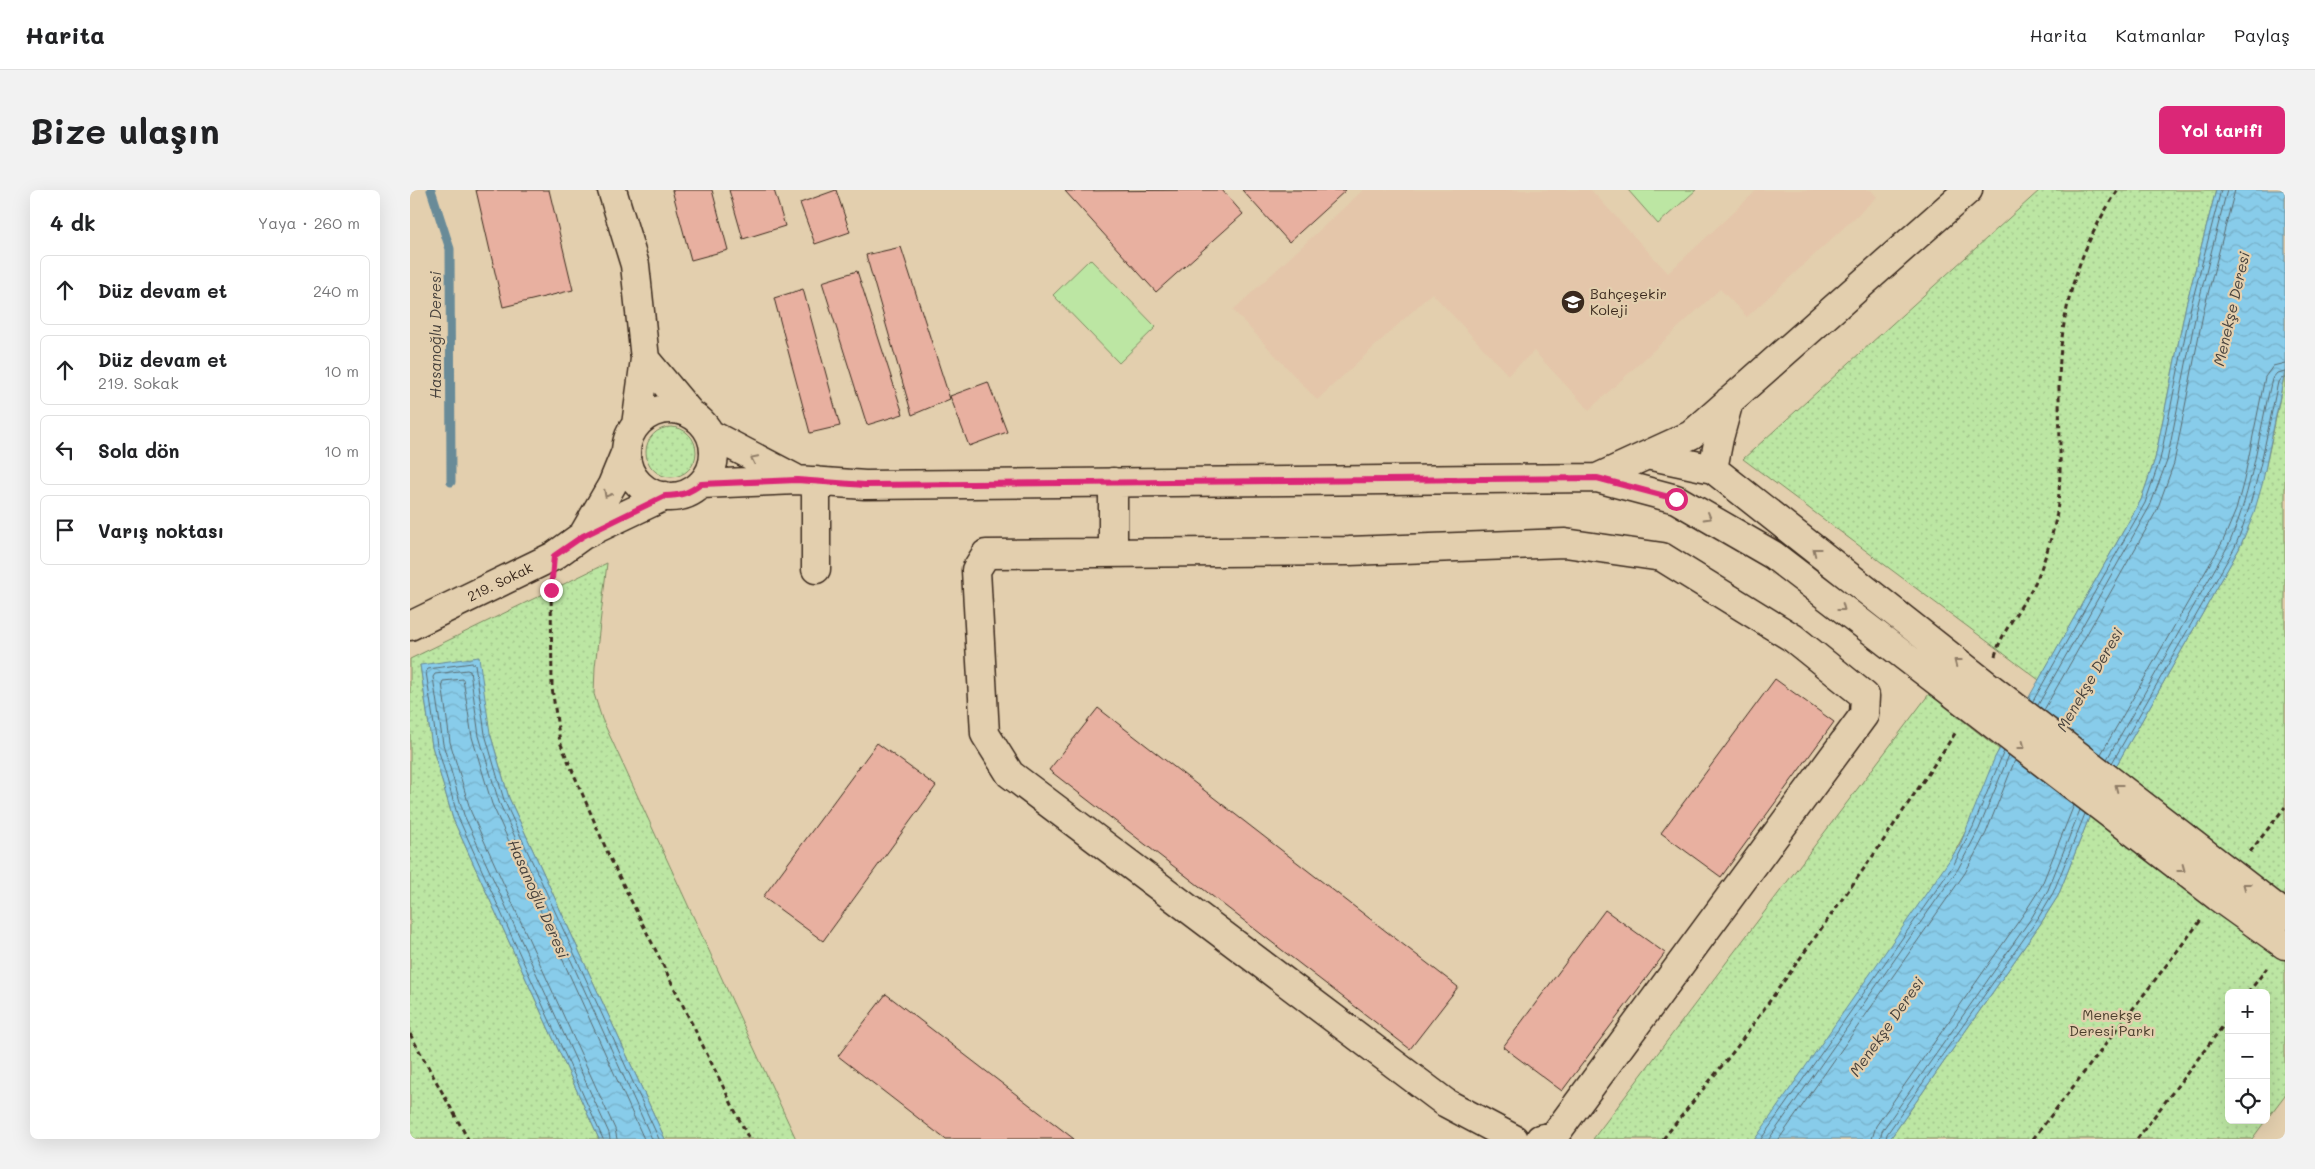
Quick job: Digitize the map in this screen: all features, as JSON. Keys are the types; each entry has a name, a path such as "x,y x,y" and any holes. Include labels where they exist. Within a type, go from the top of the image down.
{"street":[{"path":"612,190 635,265 645,359 636,425"},
{"path":"1597,478 1691,435 1968,190"},
{"path":"645,359 690,413 702,423 710,434 714,448 714,462 709,474 701,484 690,492 678,496 652,493 641,486 633,476 628,464 626,451 629,438 636,425 647,415 661,410 676,409 690,413"},
{"path":"1713,470 1719,438 1730,401"},
{"path":"710,434 807,481"},
{"name":"219. Sokak","path":"410,626 554,556 583,536 612,485 626,451"},
{"path":"1647,455 1713,470 1996,692 2150,828 2225,886 2285,945"},
{"path":"701,484 807,481 865,485 1597,478 1676,499 1773,555 1983,717 2150,828"},
{"path":"807,481 816,569"},
{"path":"1113,482 1113,552"},
{"path":"583,536 665,496"},
{"path":"1514,1139 1446,1103 1010,774 985,734 976,570 986,554 1349,551 1564,543 1662,557 1793,638 1865,696 1864,715 1554,1136 1540,1139"},
{"path":"2225,886 2285,915"}],"path":[{"path":"1992,664 1997,649 2036,581 2056,519 2061,454 2059,389 2063,325 2070,286 2089,240 2118,190"},
{"path":"554,556 551,590 552,688 560,742 610,858 749,1139"},
{"path":"1662,1139 1737,1047 1875,853 1958,730"},
{"path":"2033,1139 2285,807"},
{"path":"2137,1139 2225,1023"},
{"path":"410,1034 468,1139"}],"shaded area":[{"name":"Bahçeşekir Koleji","path":"1363,190 1591,190 1668,273 1757,190 1871,190 1877,197 1747,317 1720,289 1589,410 1534,351 1508,375 1432,293 1317,400 1233,310"}],"green space":[{"path":"1628,190 1696,190 1658,224"},
{"path":"2040,190 2216,190 2186,305 2155,459 2141,500 2039,680 1743,459"},
{"path":"1090,259 1156,327 1119,363 1053,295"},
{"name":"Menekşe Deresi Parkı","path":"2285,371 2285,1095 2270,1115 2270,989 2225,989 2225,1124 2263,1124 2252,1139 1890,1139 2058,896 2094,805 2239,549 2255,506 2261,483 2272,439"},
{"path":"666,427 676,427 689,434 696,447 696,457 689,470 676,477 666,477 657,473 650,466 646,457 646,447 650,438 657,431"},
{"path":"607,563 595,667 594,694 602,719 796,1139 665,1139 509,798 490,733 420,665 432,746 453,819 599,1139 413,1139 410,1134 410,659"},
{"path":"1929,694 1999,749 1969,825 1949,863 1764,1128 1755,1139 1593,1139"}],"water":[{"name":"Menekşe Deresi","path":"2216,190 2285,190 2285,371 2262,485 2253,516 2239,549 2094,805 2058,896 1890,1139 1755,1139 1960,845 1995,757 2141,500 2155,459 2186,305"},
{"path":"479,657 490,733 509,798 665,1139 599,1139 453,819 432,746 420,665"}],"building":[{"path":"476,190 549,190 573,290 503,307"},
{"path":"672,190 712,190 728,250 691,260"},
{"path":"729,190 774,190 785,226 743,239"},
{"path":"836,190 850,232 815,244 800,203"},
{"path":"1222,190 1243,214 1156,292 1065,191"},
{"path":"1242,190 1346,190 1289,242"},
{"path":"901,247 950,399 912,415 866,255"},
{"path":"857,271 903,414 867,425 822,282"},
{"path":"803,289 840,426 810,433 774,298"},
{"path":"988,382 1007,432 969,446 950,396"},
{"path":"1775,679 1834,722 1721,877 1661,833"},
{"path":"1098,708 1458,987 1410,1049 1049,770"},
{"path":"877,743 936,786 823,941 763,897"},
{"path":"1605,910 1665,953 1562,1091 1503,1047"},
{"path":"886,994 1074,1139 945,1139 838,1056"}],"waterway":[{"name":"Hasanoğlu Deresi","path":"431,190 450,249 451,482"}],"place":[{"name":"Bahçeşekir Koleji","path":"1573,302"}],"route":[{"path":"551,590 554,556 583,536 665,496 678,496 690,492 701,484 797,480 865,485 1597,478 1676,499"}]}
